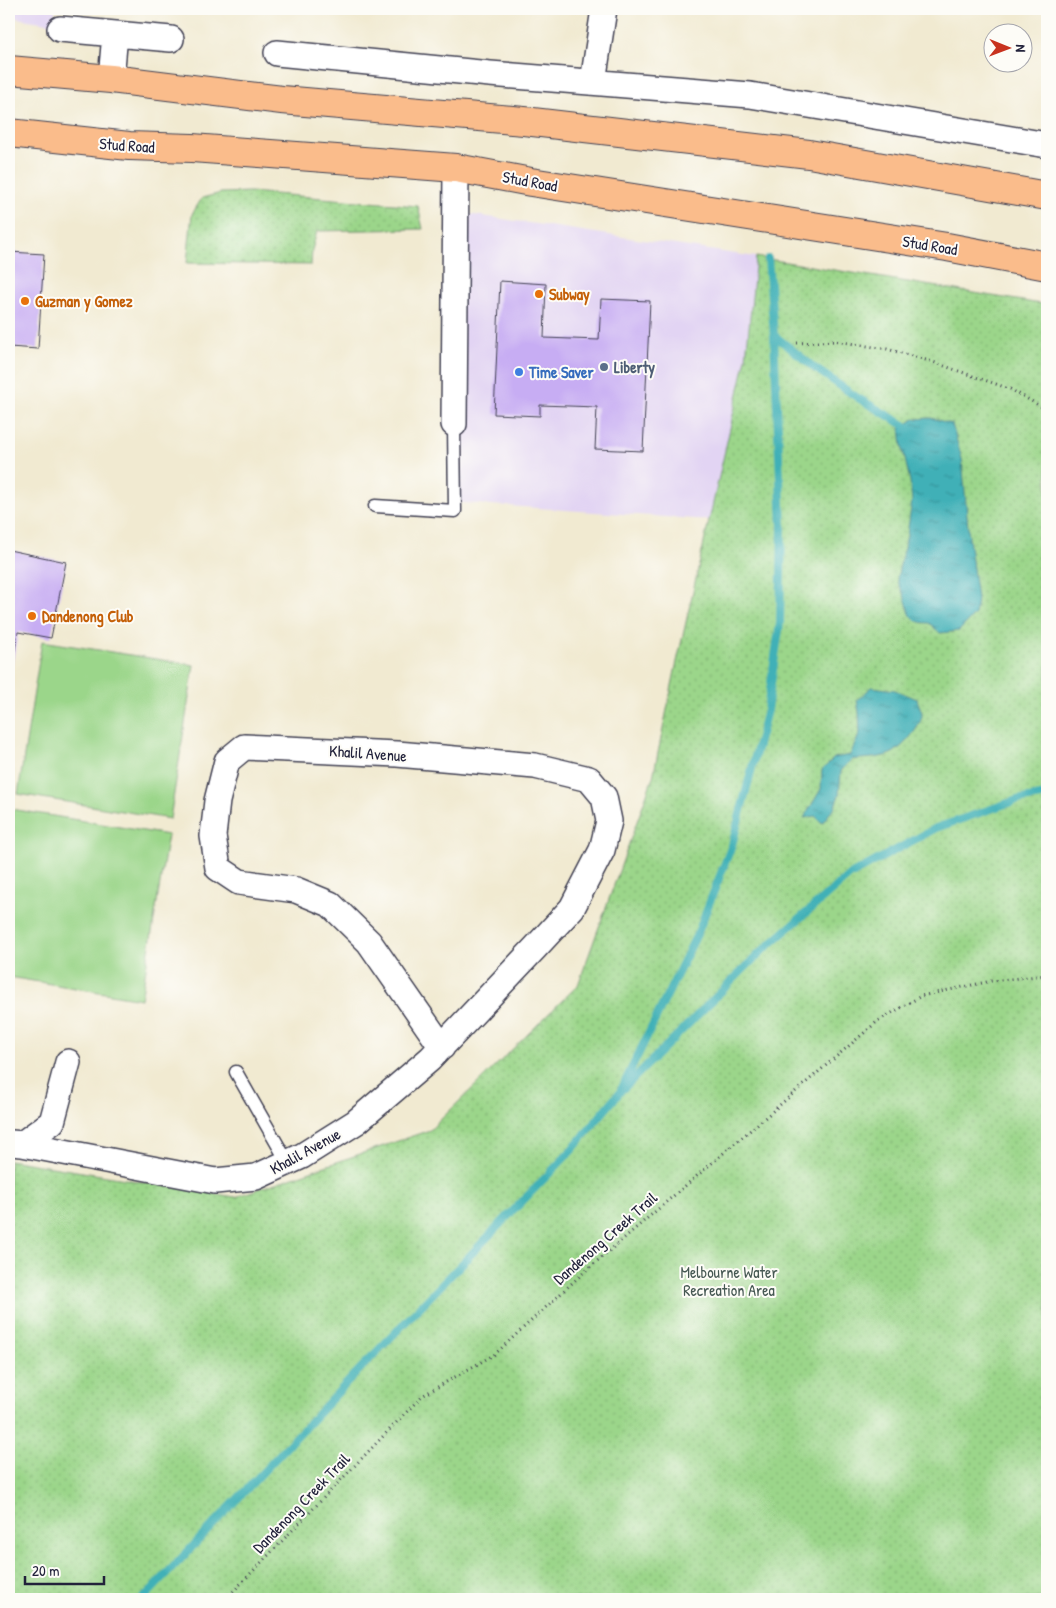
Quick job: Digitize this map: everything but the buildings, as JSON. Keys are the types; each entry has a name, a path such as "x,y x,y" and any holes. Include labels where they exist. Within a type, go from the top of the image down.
{"highway":[{"path":"9,70 111,79 282,100 524,121 809,154 1047,196"},
{"name":"Stud Road","path":"12,136 129,146 192,148 456,168 531,182 947,248 1047,266"}],"street":[{"path":"593,82 604,9"},
{"path":"60,29 171,39"},
{"path":"111,79 115,34"},
{"path":"277,53 490,74 750,95 1047,145"},
{"path":"454,424 456,168"},
{"name":"Khalil Avenue","path":"15,1144 215,1181 256,1177 302,1156 356,1122 442,1047 572,908 602,850 609,821 604,797 589,780 535,766 398,754 244,747 227,762 217,801 213,836 218,868 239,882 296,890 330,904 368,942 442,1047"},
{"name":"Khalil Avenue","path":"15,1144 52,1122 68,1062"}],"lane":[{"path":"375,506 455,511 454,424"},
{"path":"236,1072 288,1163"}],"path":[{"path":"797,343 835,341 887,349 934,362 1010,389 1047,410"},
{"name":"Dandenong Creek Trail","path":"226,1599 422,1396 495,1354 582,1274 878,1020 921,996 991,981 1047,975"}],"shaded area":[{"path":"9,9 55,9 54,24 9,17"},
{"path":"448,211 756,257 746,358 709,520 450,502"}],"green space":[{"path":"250,192 418,206 423,229 317,231 312,250 311,265 187,263 192,214 202,198 221,193"},
{"name":"Melbourne Water Recreation Area","path":"756,257 1047,305 1047,1599 9,1599 9,1160 235,1197 430,1130 578,985 653,777 676,666 746,358"},
{"path":"42,641 194,665 170,819 18,794"},
{"path":"11,809 168,835 141,999 9,977 9,824"}],"water":[{"path":"931,418 952,424 962,459 977,599 975,614 959,631 940,633 929,623 916,621 913,618 897,578 907,535 912,501 900,428 914,419"},
{"path":"872,687 895,690 917,699 922,715 918,726 905,743 894,752 876,758 851,760 841,771 839,795 834,808 822,823 815,816 804,818 821,789 822,770 834,758 850,755 860,733 857,700"}],"waterway":[{"path":"143,1599 362,1367 572,1150 620,1092 698,932 732,845 767,710 780,623 782,527 774,335 768,259"},
{"path":"774,335 816,369 858,398 904,425"},
{"path":"624,1088 761,952 850,875 936,828 1017,800 1047,795"}],"place":[{"name":"Subway","path":"539,294"},
{"name":"Guzman y Gomez","path":"25,301"},
{"name":"Liberty","path":"604,367"},
{"name":"Time Saver","path":"519,372"},
{"name":"Dandenong Club","path":"32,616"}]}
